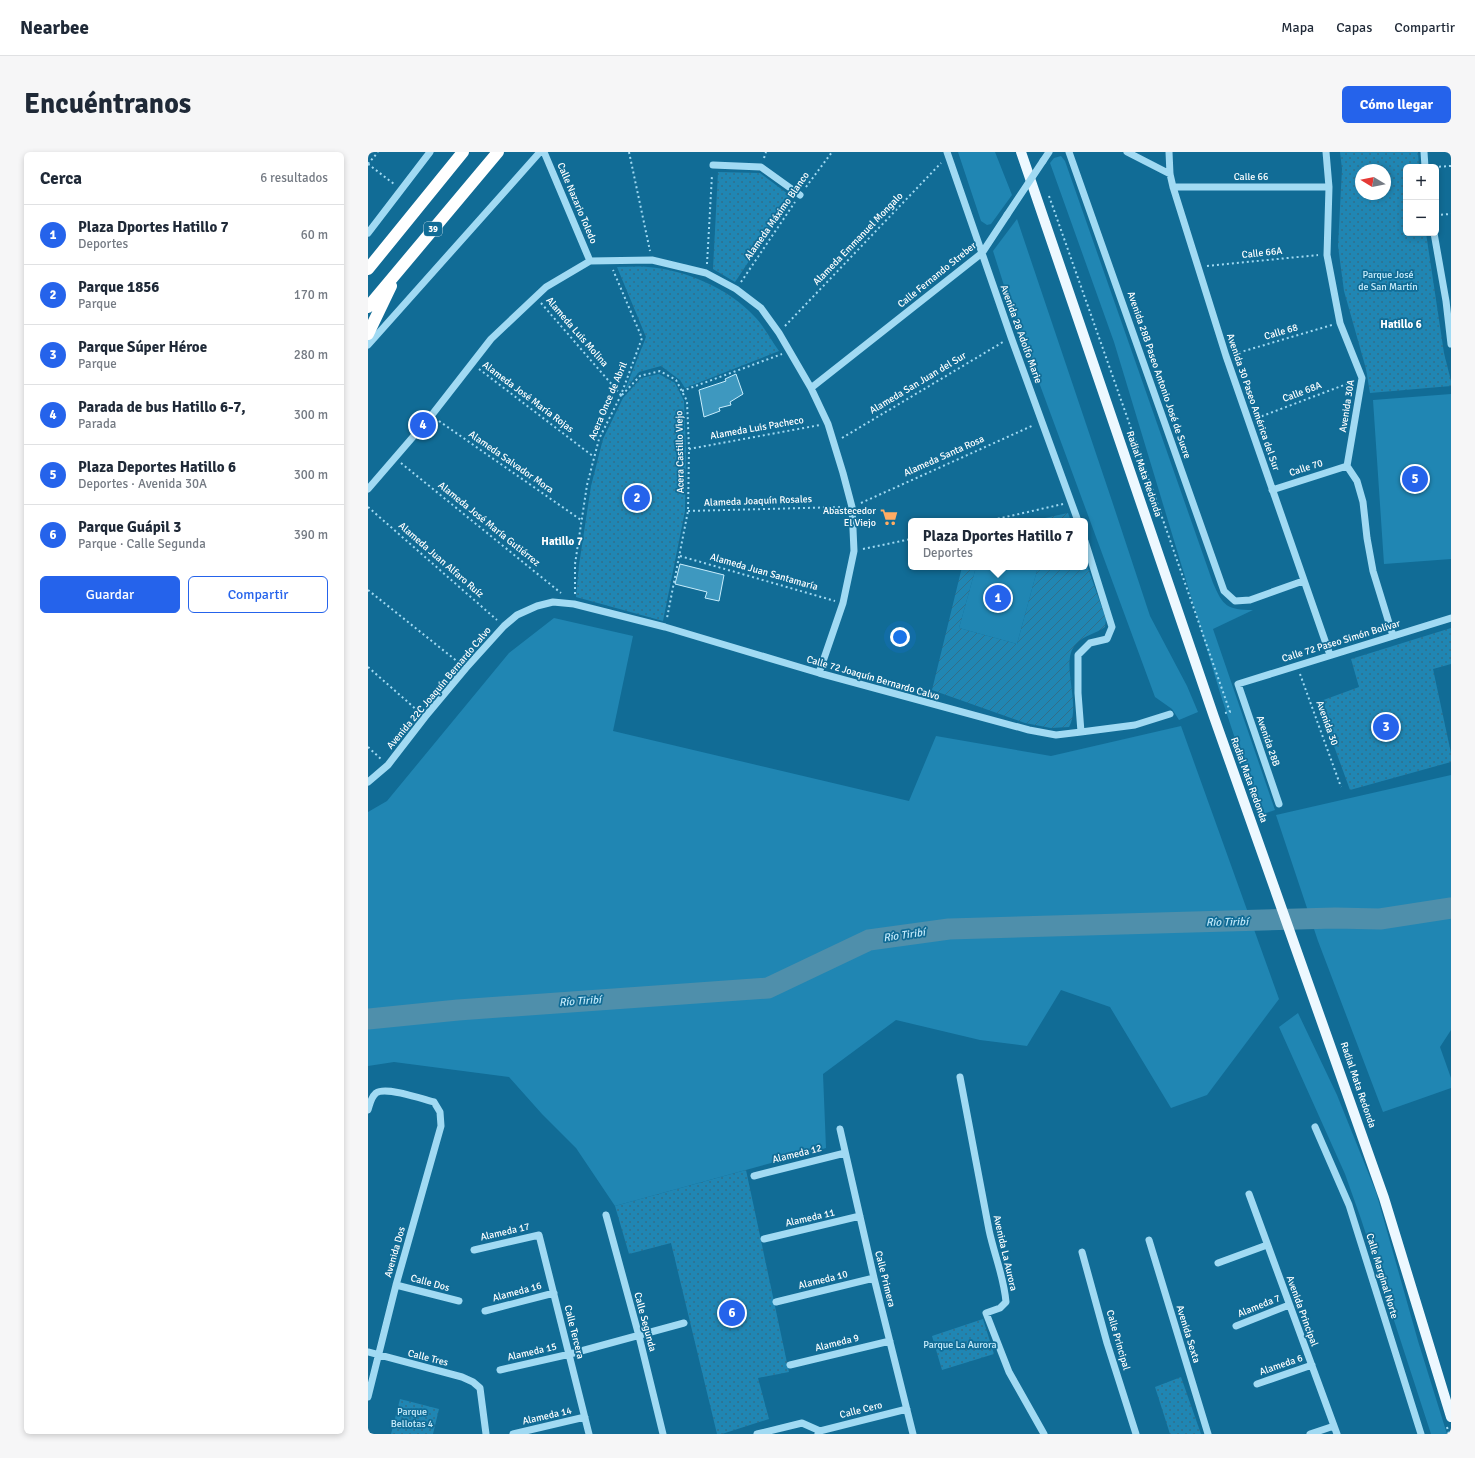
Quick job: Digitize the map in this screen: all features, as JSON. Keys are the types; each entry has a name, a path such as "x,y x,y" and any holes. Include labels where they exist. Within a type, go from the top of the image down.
{"highway":[{"name":"39","path":"368,269 463,152"},
{"name":"39","path":"368,307 498,152"},
{"path":"368,334 398,271"}],"main road":[{"name":"Radial Mata Redonda","path":"1021,152 1214,717 1384,1198 1451,1417"}],"street":[{"path":"368,233 430,152"},
{"path":"368,345 540,152"},
{"name":"Calle Nazario Toledo","path":"544,152 590,261"},
{"name":"Calle Fernando Streber","path":"811,388 982,253 1048,152"},
{"name":"Avenida 28B Paseo Antonio José de Sucre","path":"1069,152 1224,591 1236,601 1250,600 1303,581"},
{"path":"1127,152 1170,174"},
{"name":"Avenida 30 Paseo América del Sur","path":"1169,152 1170,174 1173,187 1226,356 1330,656"},
{"name":"Avenida 30A","path":"1326,152 1329,187 1327,254 1340,323 1362,378 1346,466"},
{"path":"1424,152 1425,164"},
{"name":"Avenida 28 Adolfo Marie","path":"947,154 1010,337 1077,518"},
{"path":"712,165 761,167 800,195"},
{"name":"Calle 66","path":"1173,187 1329,187"},
{"path":"1435,236 1446,301 1451,344"},
{"path":"368,488 431,416 491,339 546,287 590,261 652,260 706,273 736,289 761,308 791,351 811,388 835,443 852,506 854,551 842,603 819,673"},
{"path":"1346,466 1357,481 1363,502 1367,538 1373,571 1393,636"},
{"name":"Calle 70","path":"1272,490 1346,466"},
{"path":"1081,732 1078,693 1078,655 1090,643 1107,639 1112,627 1088,551"},
{"name":"Avenida 22C Joaquín Bernardo Calvo","path":"368,782 388,765 425,717 504,626 518,615 537,606 553,602 574,604"},
{"name":"Calle 72 Joaquín Bernardo Calvo","path":"574,604 665,627 819,673 1029,730 1056,735 1135,725 1170,714"},
{"name":"Calle 72 Paseo Simón Bolívar","path":"1238,684 1451,618"},
{"name":"Avenida 28B","path":"1238,684 1278,804"},
{"name":"Avenida La Aurora","path":"960,1077 986,1213 1006,1302 1000,1308 986,1313 1009,1372 1044,1434"},
{"name":"Avenida Dos","path":"368,1110 372,1098 376,1093 383,1090 434,1102 440,1112 440,1126 396,1285 368,1397"},
{"name":"Calle Marginal Norte","path":"1315,1127 1349,1205 1421,1434"},
{"name":"Calle Primera","path":"840,1129 874,1278 913,1434"},
{"name":"Alameda 12","path":"754,1176 845,1153"},
{"name":"Avenida Principal","path":"1249,1194 1337,1434"},
{"name":"Calle Segunda","path":"606,1215 639,1336 663,1434"},
{"name":"Alameda 11","path":"764,1238 860,1216"},
{"name":"Alameda 17","path":"474,1250 539,1235"},
{"name":"Calle Tercera","path":"539,1235 586,1417 589,1434"},
{"name":"Avenida Sexta","path":"1150,1240 1208,1434"},
{"path":"1218,1263 1268,1245"},
{"name":"Calle Principal","path":"1082,1252 1107,1343 1136,1434"},
{"name":"Alameda 10","path":"776,1302 874,1278"},
{"name":"Calle Dos","path":"396,1285 459,1301"},
{"name":"Alameda 16","path":"485,1311 554,1293"},
{"name":"Alameda 7","path":"1236,1326 1289,1305"},
{"name":"Alameda 15","path":"500,1370 570,1354 684,1323"},
{"name":"Alameda 9","path":"790,1365 890,1341"},
{"name":"Calle Tres","path":"368,1352 462,1377 473,1382 480,1388 486,1434"},
{"name":"Alameda 6","path":"1257,1384 1312,1365"},
{"name":"Calle Cero","path":"757,1434 802,1423 819,1432 907,1409"},
{"name":"Alameda 14","path":"513,1434 586,1417"},
{"path":"1310,1434 1334,1426"}],"path":[{"path":"378,152 368,164 402,189"},
{"path":"629,152 652,260"},
{"name":"Alameda Máximo Blanco","path":"736,289 800,195 832,152"},
{"name":"Alameda Emmanuel Mongalo","path":"779,333 947,154"},
{"path":"706,273 712,165"},
{"path":"1439,167 1451,166"},
{"path":"1047,190 1230,712 1214,717"},
{"path":"1439,215 1451,214"},
{"name":"Calle 66A","path":"1198,267 1327,254"},
{"name":"Acera Once de Abril","path":"574,604 575,564 587,485 594,457 599,439 622,395 642,338 609,260"},
{"name":"Alameda Luis Molina","path":"536,297 622,395"},
{"name":"Calle 68","path":"1226,356 1340,323"},
{"name":"Alameda San Juan del Sur","path":"835,443 1010,337"},
{"path":"622,395 640,376 660,371 676,380 682,391 791,351"},
{"name":"Alameda José María Rojas","path":"472,364 594,457"},
{"name":"Calle 68A","path":"1248,421 1362,378"},
{"name":"Acera Castillo Viejo","path":"665,627 688,511 689,449 687,401 682,391"},
{"name":"Alameda Salvador Mora","path":"431,416 582,521"},
{"name":"Alameda Santa Rosa","path":"852,506 1042,421"},
{"name":"Alameda Luis Pacheco","path":"689,449 828,424"},
{"name":"Alameda José María Gutiérrez","path":"394,457 574,604"},
{"path":"1001,518 1072,502"},
{"name":"Alameda Joaquín Rosales","path":"688,511 852,506"},
{"name":"Alameda Juan Alfaro Ruíz","path":"368,507 504,626"},
{"path":"854,551 908,539"},
{"name":"Alameda Juan Santamaría","path":"680,556 842,603"},
{"path":"368,590 466,668"},
{"name":"Avenida 30","path":"1297,665 1341,787"},
{"path":"368,667 425,717"},
{"path":"368,747 388,765"}],"green space":[{"path":"958,152 995,152 1012,195 991,224 987,225 981,221"},
{"name":"Parque José de San Martín","path":"1340,152 1418,152 1419,164 1403,164 1403,236 1426,236 1444,353 1451,386 1370,393 1366,369 1344,291 1338,246 1342,169"},
{"path":"1061,156 1065,161 1213,583 1223,602 1227,605 1237,609 1253,610 1213,629 1275,810 1260,815 1221,696 1114,342 1050,163 1054,158"},
{"path":"718,172 760,173 792,197 735,282 713,269"},
{"path":"1017,219 1150,616 1187,686 1198,712 1179,720 1172,709 1155,697 1009,301 993,251"},
{"path":"617,267 662,269 691,276 706,282 732,297 744,306 758,320 779,351 685,388 680,380 661,366 639,372 625,390 646,337"},
{"path":"659,374 675,383 684,401 686,449 685,511 663,621 576,597 579,565 591,486 603,439 623,398 641,378"},
{"path":"1451,394 1451,559 1384,564 1373,400"},
{"path":"1068,513 1070,518 1045,518"},
{"path":"1088,568 1106,619 1105,627 1079,641 1071,652 1070,672 1073,707 1069,727 1051,728 1025,723 932,690 961,570 975,570 959,628 1017,644 1037,570 1088,570"},
{"path":"975,570 1037,570 1017,644 959,628"},
{"path":"554,618 633,636 613,731 909,801 936,736 1051,756 1181,726 1279,999 1207,1095 1171,1108 1110,1007 1061,990 1027,1046 980,1040 896,1020 823,1074 826,1148 615,1206 576,1148 542,1114 509,1077 394,1062 368,1066 368,812 387,801 509,653"},
{"path":"1451,628 1451,664 1433,669 1451,753 1451,762 1350,790 1318,702 1359,687 1351,659"},
{"path":"1451,775 1451,1030 1440,1047 1451,1078 1451,1088 1383,1112 1318,941 1276,815"},
{"path":"1298,1013 1337,1095 1376,1192 1418,1341 1447,1434 1431,1434 1345,1174 1279,1027"},
{"path":"746,1170 789,1372 758,1378 769,1419 722,1434 717,1434 671,1243 629,1254 615,1206"},
{"name":"Parque La Aurora","path":"983,1319 994,1354 942,1370 932,1336"},
{"path":"1181,1377 1201,1434 1170,1434 1155,1387"},
{"name":"Parque Bellotas 4","path":"400,1399 439,1409 433,1434 391,1434"}],"building":[{"path":"736,374 743,394 730,402 731,405 719,408 720,411 704,417 699,390 726,381 725,379"},
{"path":"680,564 724,575 719,601 705,598 707,592 675,584"}],"waterway":[{"name":"Río Tiribí","path":"368,1019 458,1010 768,988 869,940 949,929 1335,918 1380,919 1451,908"}],"place":[{"name":"Parada de bus Hatillo 6-7,","path":"423,425"},
{"name":"Plaza Deportes Hatillo 6","path":"1415,479"},
{"name":"Parque 1856","path":"637,498"},
{"name":"Abastecedor El Viejo","path":"889,517"},
{"name":"Plaza Dportes Hatillo 7","path":"998,598"},
{"name":"Parque Súper Héroe","path":"1386,727"},
{"name":"Parque Guápil 3","path":"732,1313"}],"district":[{"name":"Hatillo 6","path":"1401,324"},
{"name":"Hatillo 7","path":"562,541"}]}
